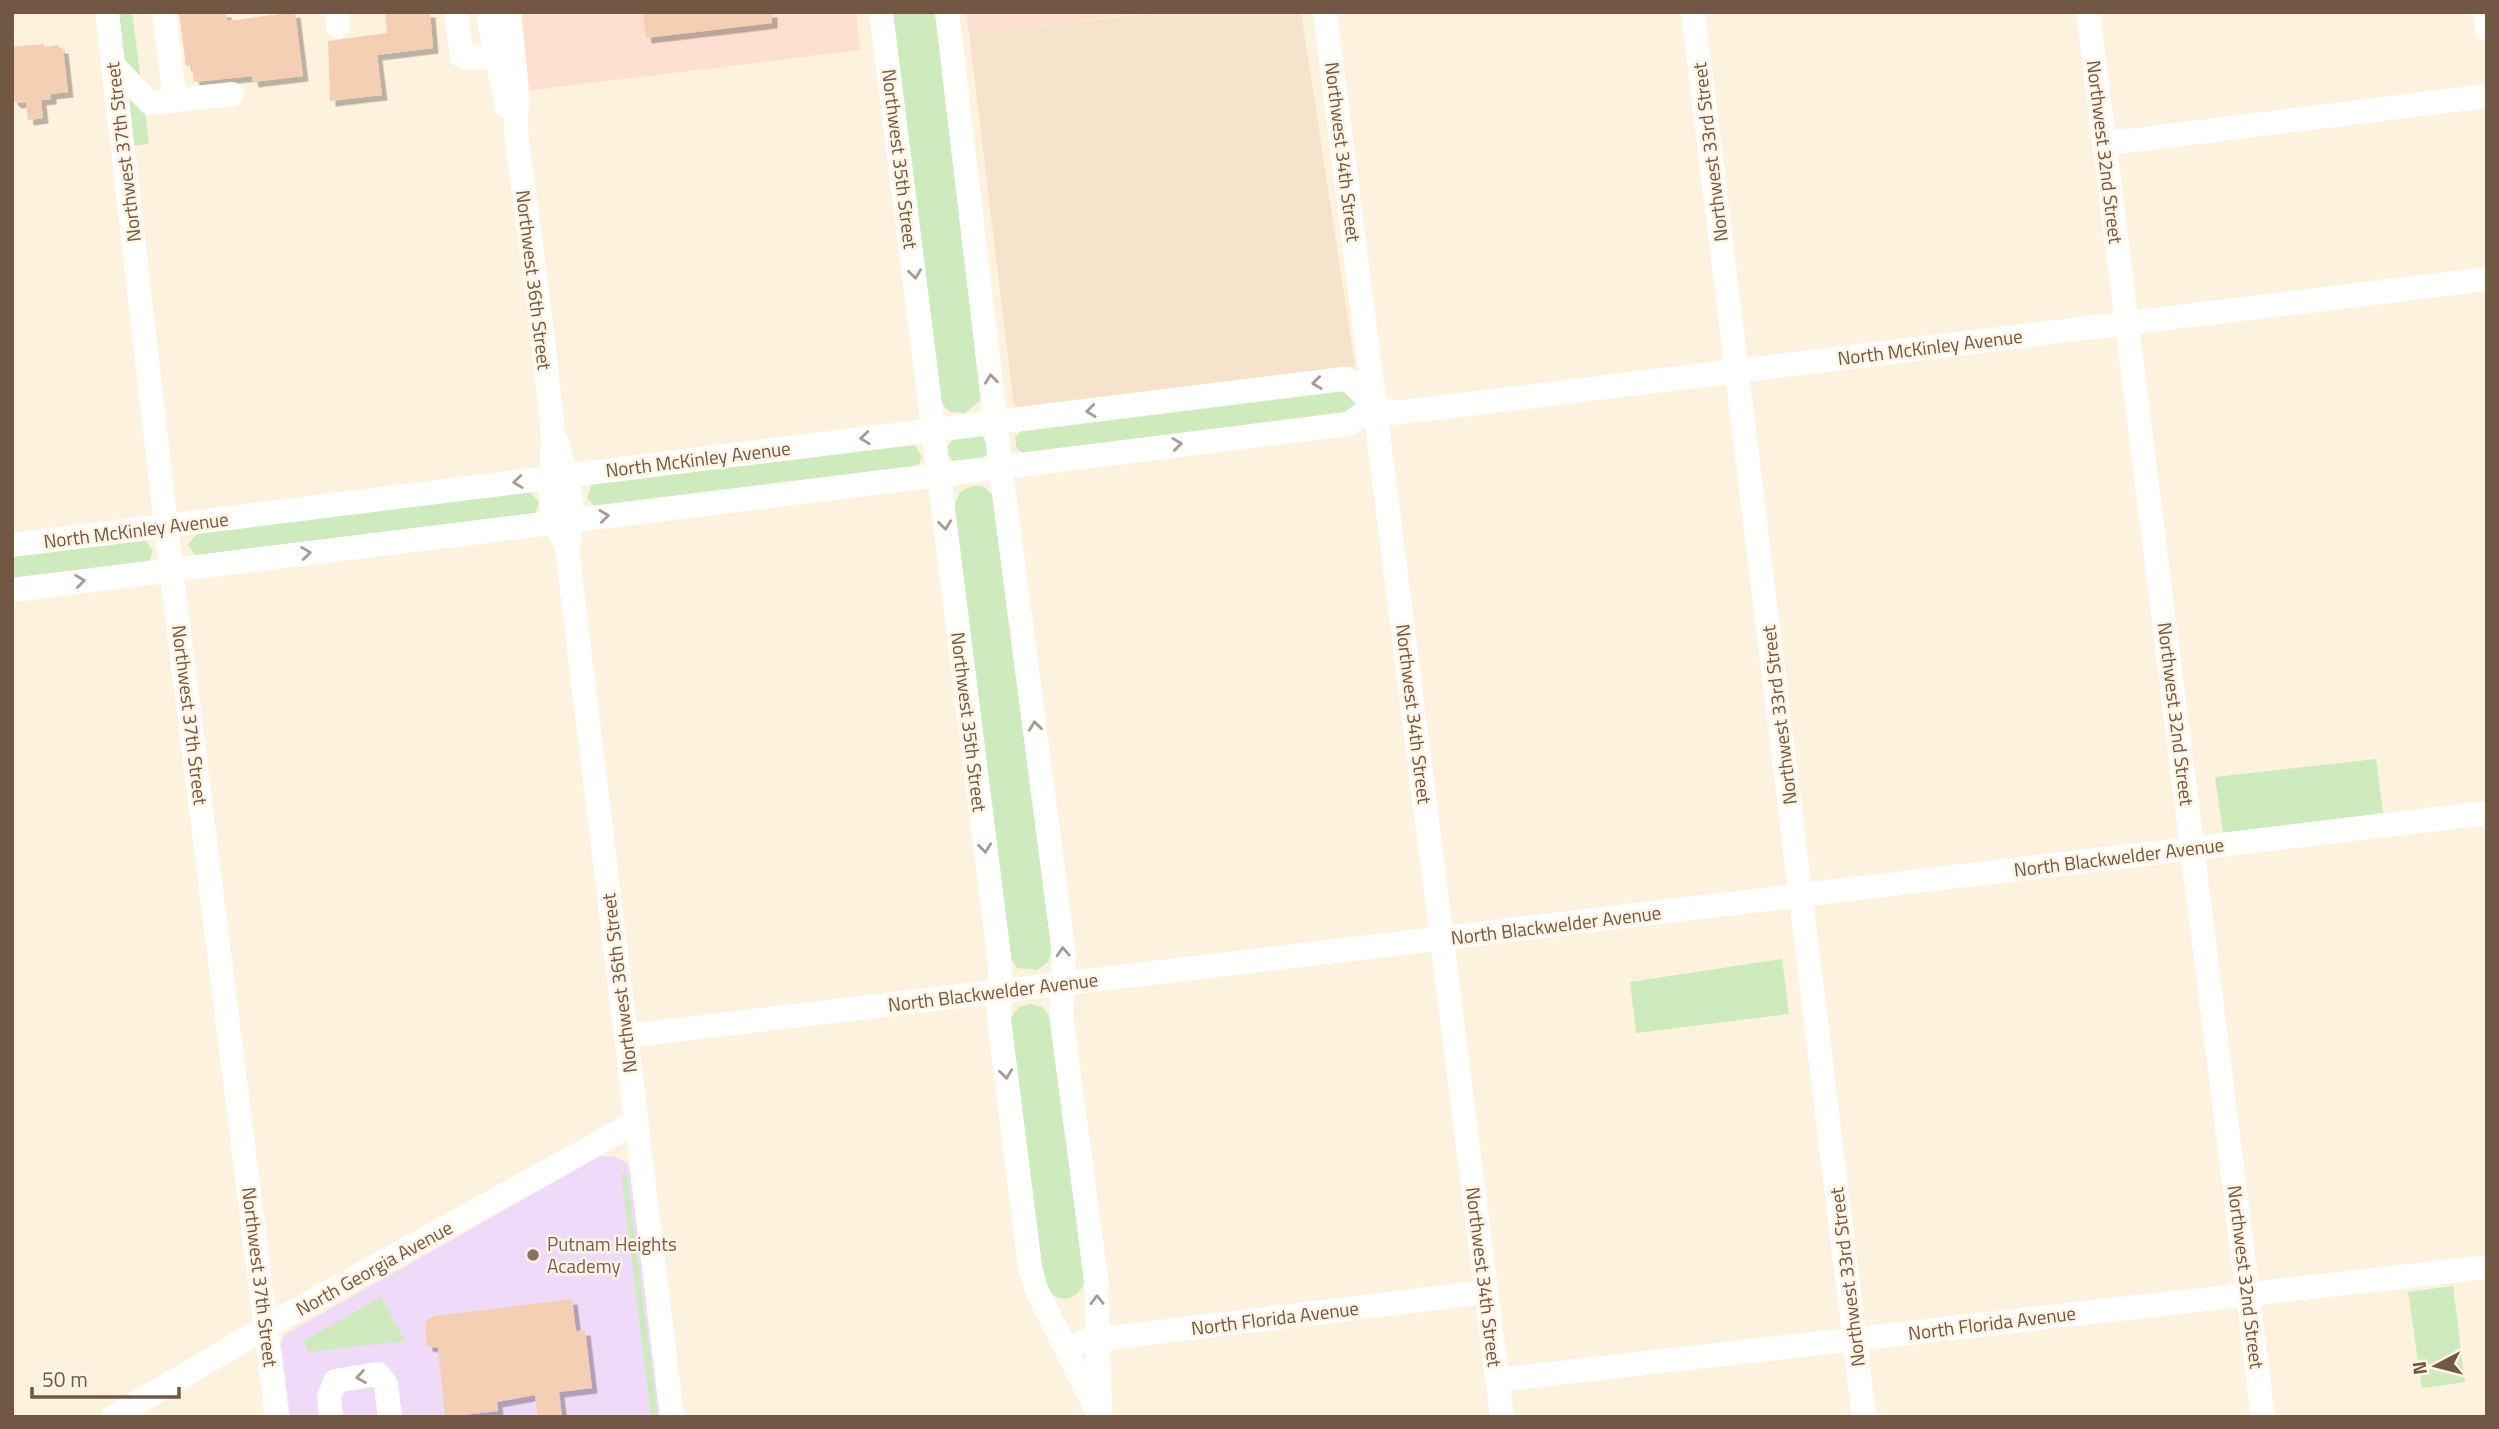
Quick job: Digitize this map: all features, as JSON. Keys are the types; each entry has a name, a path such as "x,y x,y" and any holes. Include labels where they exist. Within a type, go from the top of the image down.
{"street":[{"name":"Northwest 37th Street","path":"107,12 166,526 277,1417"},
{"path":"164,12 175,102"},
{"path":"456,12 462,56 495,56"},
{"name":"Northwest 36th Street","path":"490,12 502,95 516,131"},
{"name":"Northwest 36th Street","path":"509,12 517,91 516,131 672,1417"},
{"name":"Northwest 35th Street","path":"881,12 1000,964 999,1019 1030,1267 1036,1289 1100,1417 1096,1278 1061,1015 1064,954 1001,466 947,12"},
{"name":"Northwest 34th Street","path":"1325,12 1502,1417"},
{"name":"Northwest 33rd Street","path":"1693,12 1864,1417"},
{"name":"Northwest 32nd Street","path":"2088,12 2263,1417"},
{"path":"2484,12 2487,30"},
{"path":"113,65 150,103 232,94"},
{"path":"2104,144 2487,96"},
{"name":"North McKinley Avenue","path":"12,545 1343,379 1350,381 1374,405 1394,413 2487,279"},
{"path":"12,590 1349,424 1374,405"},
{"name":"North Blackwelder Avenue","path":"626,1036 2487,813"},
{"name":"North Georgia Avenue","path":"113,1417 266,1327 636,1122"},
{"name":"North Florida Avenue","path":"1497,1380 2487,1267"},
{"name":"North Florida Avenue","path":"1063,1343 1486,1292"},
{"path":"331,1417 329,1397 335,1381 378,1374 386,1384 390,1417"}],"shaded area":[{"path":"522,12 856,12 860,50 525,91"},
{"path":"966,12 1156,12 969,33"},
{"path":"1165,12 1301,12 1355,366 1014,407 969,33"},
{"name":"Putnam Heights Academy","path":"600,1156 615,1157 627,1163 631,1176 661,1417 290,1417 281,1344 284,1335"}],"green space":[{"path":"117,12 132,12 141,81 123,60"},
{"path":"892,12 935,12 981,400 965,413 950,412 941,403"},
{"path":"127,88 145,112 149,144 134,146"},
{"path":"1343,389 1356,403 1352,411 1024,453 1017,449 1015,438 1022,430"},
{"path":"982,435 989,452 982,459 953,461 948,455 947,447 954,438"},
{"path":"915,445 922,457 919,464 911,470 597,508 587,499 592,484"},
{"path":"972,486 982,486 995,497 1052,949 1048,962 1037,970 1017,968 1010,957 954,506 960,492"},
{"path":"528,490 539,502 535,515 197,557 188,545 197,533"},
{"path":"145,540 153,551 148,564 12,582 12,554"},
{"path":"2376,759 2383,813 2223,833 2215,777"},
{"path":"1782,959 1789,1014 1636,1033 1630,982"},
{"path":"1031,1004 1042,1007 1052,1019 1084,1284 1076,1295 1066,1298 1056,1296 1045,1289 1010,1019 1019,1007"},
{"path":"621,1173 627,1176 658,1417 651,1417"},
{"path":"2453,1286 2465,1382 2422,1388 2408,1292"},
{"path":"381,1297 405,1341 309,1352 304,1341"}],"building":[{"path":"179,12 226,12 227,21 295,12 303,76 253,82 252,76 194,82 192,65 186,66"},
{"path":"385,12 430,12 433,48 377,55 382,95 330,101 328,41 387,33"},
{"path":"643,12 772,12 772,23 646,38"},
{"path":"44,44 44,47 59,45 59,48 63,48 68,92 51,94 51,99 41,100 43,118 28,120 26,102 16,103 12,99 12,47"},
{"path":"572,1299 576,1331 585,1330 592,1388 559,1392 562,1417 538,1417 535,1395 497,1402 498,1411 445,1417 438,1348 427,1346 425,1321 435,1316"}],"place":[{"name":"Putnam Heights Academy","path":"533,1255"}]}
